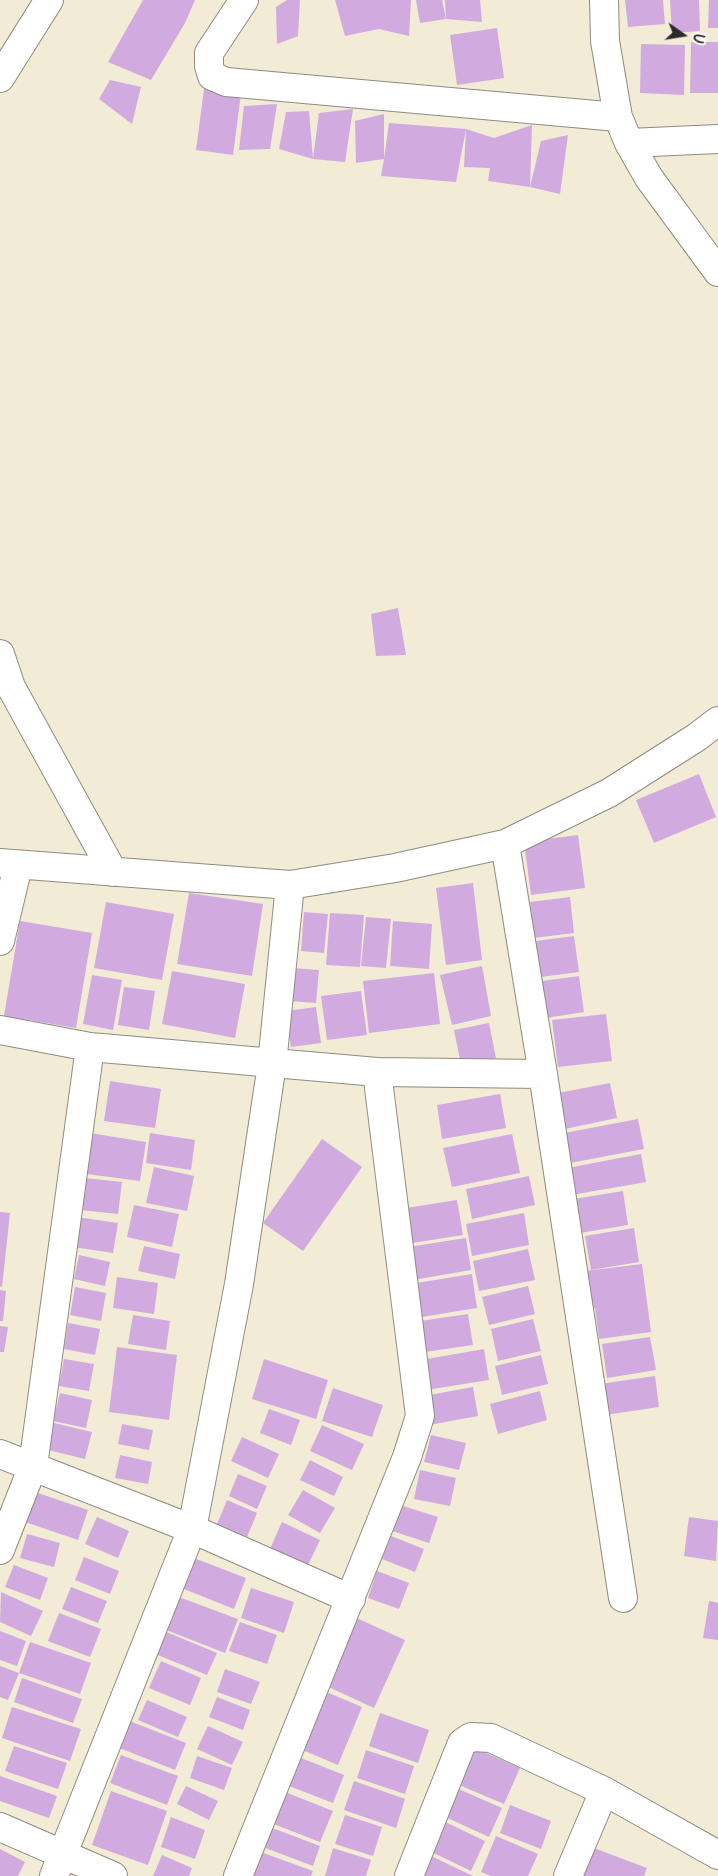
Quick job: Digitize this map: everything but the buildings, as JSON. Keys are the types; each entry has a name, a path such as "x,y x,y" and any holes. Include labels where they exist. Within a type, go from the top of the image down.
{"street":[{"path":"0,78 49,0"},
{"path":"244,0 209,53 209,66 212,76 226,82 618,117"},
{"path":"604,0 606,41 618,117 649,178 718,272"},
{"path":"630,143 718,139"},
{"path":"0,654 11,687 113,872"},
{"path":"0,941 9,864 290,885 395,868 505,844 609,793 697,737 718,721"},
{"path":"505,844 543,1074 623,1598"},
{"path":"59,1865 192,1529 239,1284 272,1064 290,885"},
{"path":"0,1030 90,1047 272,1064 377,1072 543,1074"},
{"path":"0,1550 33,1466 90,1047"},
{"path":"238,1876 416,1435 420,1416 377,1072"},
{"path":"0,1454 192,1529 351,1599"},
{"path":"409,1876 462,1743 471,1737 491,1738 604,1791 718,1855"},
{"path":"568,1876 604,1791"},
{"path":"0,1827 59,1865 113,1876"}]}
